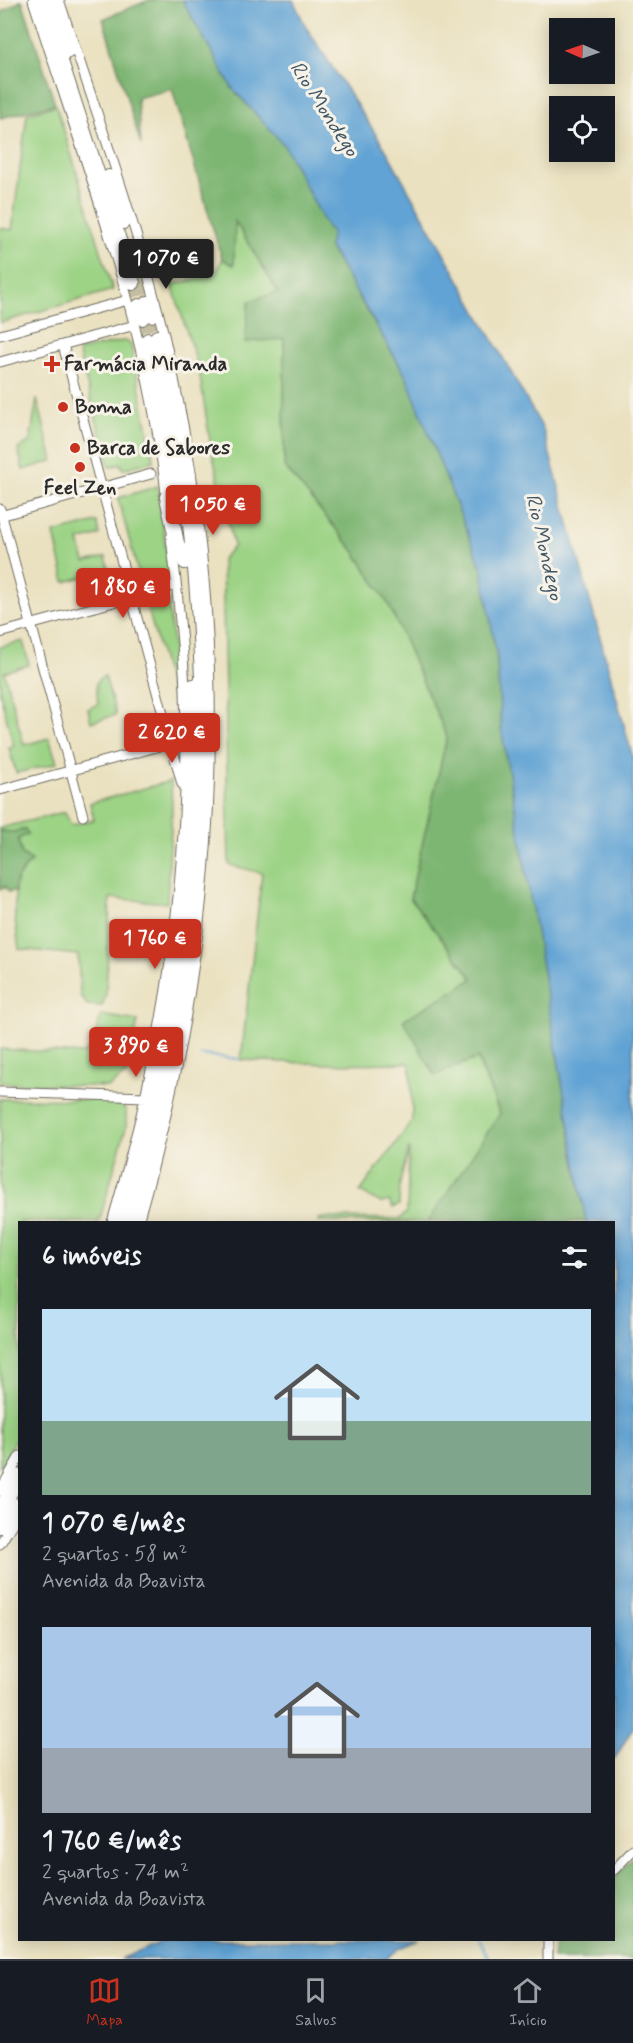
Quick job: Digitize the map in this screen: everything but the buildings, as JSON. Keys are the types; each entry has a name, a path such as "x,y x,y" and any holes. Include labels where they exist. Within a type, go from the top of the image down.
{"highway":[{"path":"41,0 138,282 51,0"},
{"path":"120,1221 160,1067 172,1001 185,897 193,798 193,691 185,562 152,338 182,470 194,561 202,691 202,799 195,897 182,1002 151,1150 130,1221"},
{"path":"167,497 177,543 185,562"},
{"path":"0,1510 18,1479"},
{"path":"0,1526 18,1495"}],"street":[{"path":"33,0 99,202 141,311 151,403 167,497 185,691 185,795 173,942 146,1097 112,1221"},
{"path":"59,0 123,195 163,332 190,469 202,559 210,690 206,864 189,1003 177,1071 158,1152 138,1221"},
{"path":"0,335 141,311"},
{"path":"0,362 63,345 141,311"},
{"path":"63,345 185,795"},
{"path":"83,816 1,513 151,474"},
{"path":"0,633 176,585"},
{"path":"0,790 171,743"},
{"path":"0,1092 146,1097"},
{"path":"0,1491 18,1460"},
{"path":"0,1544 18,1514"},
{"path":"615,1868 633,1850"},
{"path":"548,1941 548,1959"}],"green space":[{"path":"22,0 55,104 0,118 0,19 3,11"},
{"path":"149,0 182,0 233,89 284,145 327,226 333,232 329,247 406,376 482,569 497,658 501,727 586,1221 429,1221 500,1114 478,1058 435,1075 403,1020 473,979 410,898 447,737 389,605 355,552 284,466 284,339 245,342 249,301 278,292 235,221 234,265 222,259 172,89 137,98 141,145 103,19"},
{"path":"56,105 113,290 0,323 0,228 12,230 27,114"},
{"path":"234,220 278,292 245,342 284,339 284,466 355,552 389,605 447,737 410,898 473,979 477,1058 500,1114 429,1221 319,1221 323,1218 400,1219 407,1212 409,1148 400,1182 399,1205 393,1208 389,1201 381,1203 360,1192 412,1121 409,1063 328,1064 241,1060 262,873 229,865 222,559 234,546 211,448 199,370 172,285 216,274 222,259 233,265"},
{"path":"122,341 131,345 154,461 123,469 121,464 109,467 78,351"},
{"path":"37,399 53,461 23,470 18,449 30,441"},
{"path":"158,486 169,574 141,583 118,498"},
{"path":"97,522 100,535 79,541 85,562 106,557 109,570 65,582 54,533"},
{"path":"168,601 175,661 177,712 147,606"},
{"path":"23,641 29,665 4,672 24,745 49,738 57,763 16,773 9,748 14,747 0,694 0,647"},
{"path":"105,676 116,715 91,722 88,709 98,704 96,683"},
{"path":"171,781 172,809 167,903 110,898 106,995 102,1006 87,1005 80,995 78,955 19,949 15,919 15,881 31,861 22,856 18,838 27,834 25,829 13,832 0,831 0,828 65,812 71,825 94,820 90,803"},
{"path":"25,829 28,834 18,839 22,855 32,861 18,878 15,891 9,892 4,886 0,890 0,831 13,832"},
{"path":"101,1015 138,1021 127,1073 109,1087 0,1083 0,1049 83,1054 92,1046"},
{"path":"0,1099 116,1100 126,1110 126,1127 99,1221 18,1221 18,1434 0,1468"},
{"path":"633,1857 633,1959 553,1959 555,1941 615,1941 615,1878"}],"water":[{"name":"Rio Mondego","path":"182,0 293,0 306,27 386,150 543,429 633,758 633,1728 615,1758 615,1221 586,1221 501,727 497,658 482,569 406,376 329,246 332,232 327,227 284,145 233,89"},
{"path":"161,1941 418,1941 400,1948 386,1959 121,1959"}],"waterway":[{"path":"201,1055 239,1059"},
{"path":"479,1941 490,1959"}],"tunnel":[{"path":"142,281 148,303"},
{"path":"133,283 139,306"},
{"path":"151,315 157,337"},
{"path":"142,318 148,340"}],"place":[{"name":"Farmácia Miranda","path":"52,364"},
{"name":"Bonna","path":"63,407"},
{"name":"Barca de Sabores","path":"75,448"},
{"name":"Feel Zen","path":"80,467"}]}
